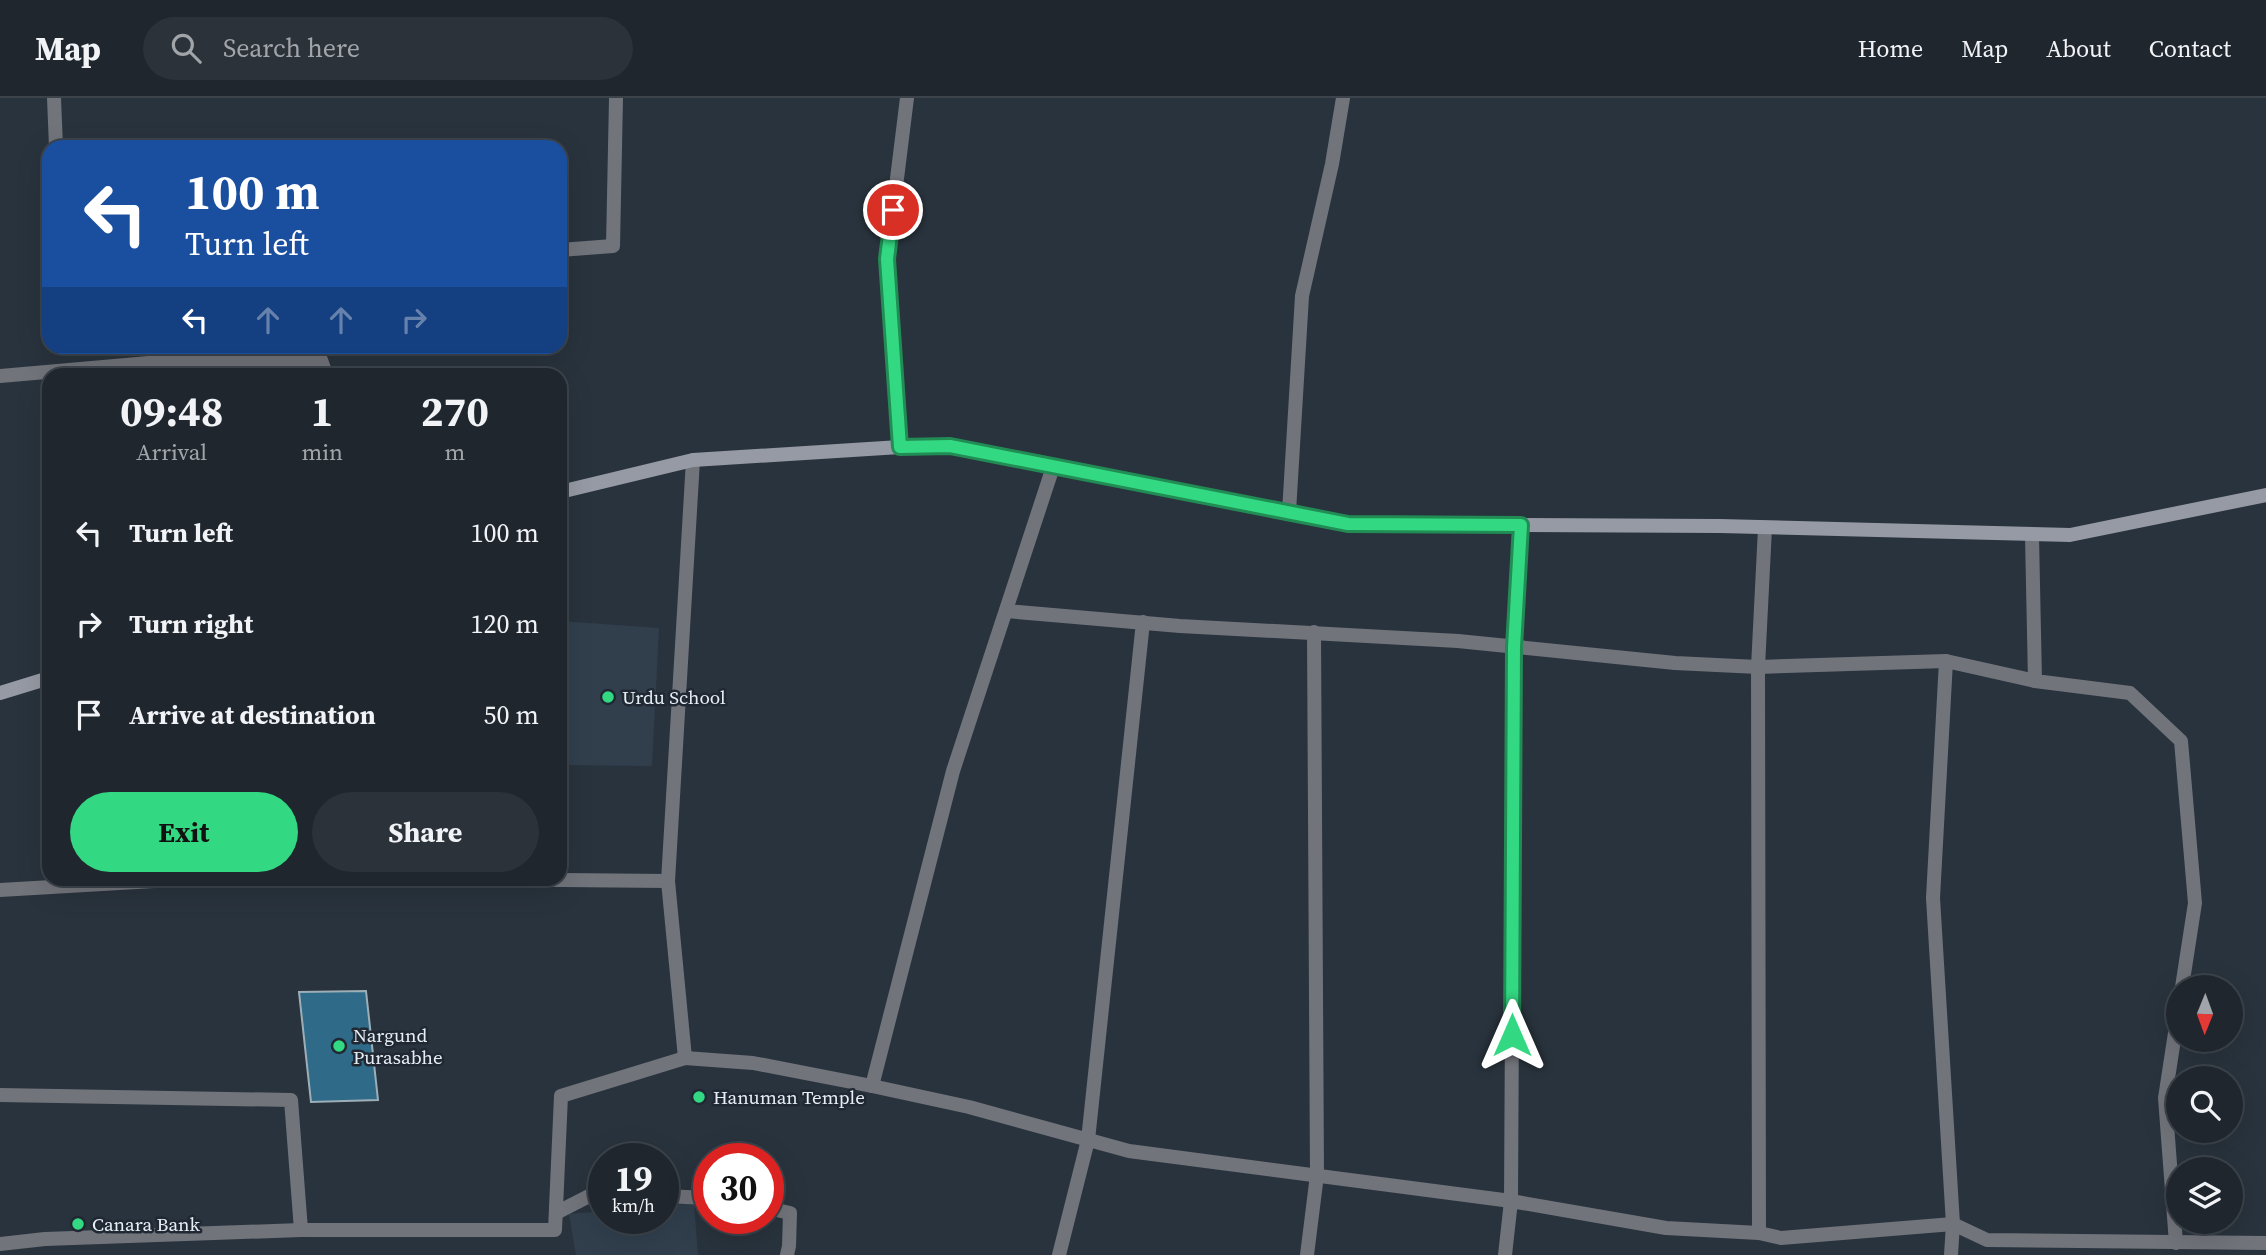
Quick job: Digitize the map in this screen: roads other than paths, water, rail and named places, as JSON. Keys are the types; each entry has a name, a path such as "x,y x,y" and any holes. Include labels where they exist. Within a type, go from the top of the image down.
{"street":[{"path":"54,98 56,140"},
{"path":"567,249 613,246 616,98"},
{"path":"900,447 887,259 907,98"},
{"path":"1289,512 1302,296 1332,164 1343,98"},
{"path":"92,368 183,360 323,360"},
{"path":"0,376 42,372"},
{"path":"567,490 693,460 950,446 1348,524 1765,527 2070,535 2266,495"},
{"path":"685,1058 668,881 693,460"},
{"path":"872,1086 953,771 1053,467"},
{"path":"1505,1255 1511,1201 1514,647 1521,525"},
{"path":"1759,1233 1758,667 1765,527"},
{"path":"2032,536 2035,681"},
{"path":"1006,611 1180,626 1458,641 1675,663 1758,667 1946,661 2035,681 2130,693 2181,741 2195,903 2184,975"},
{"path":"1059,1255 1088,1140 1143,622"},
{"path":"1307,1255 1317,1175 1314,632"},
{"path":"1946,661 1933,898 1953,1224 1951,1255"},
{"path":"0,694 42,680"},
{"path":"567,880 668,881"},
{"path":"0,890 68,886"},
{"path":"2172,1052 2165,1098 2176,1243"},
{"path":"0,1244 301,1230 555,1230 561,1096 685,1058 753,1063 872,1086 969,1107 1129,1151 1511,1201 1666,1228 1759,1233 1781,1238 1953,1224 1987,1240 2266,1243"},
{"path":"0,1095 291,1100 301,1230"},
{"path":"556,1213 588,1197"},
{"path":"784,1212 790,1213 787,1255"}],"place":[{"name":"Urdu School","path":"608,697"},
{"name":"Nargund Purasabhe","path":"339,1046"},
{"name":"Hanuman Temple","path":"699,1097"},
{"name":"Canara Bank","path":"78,1224"}]}
